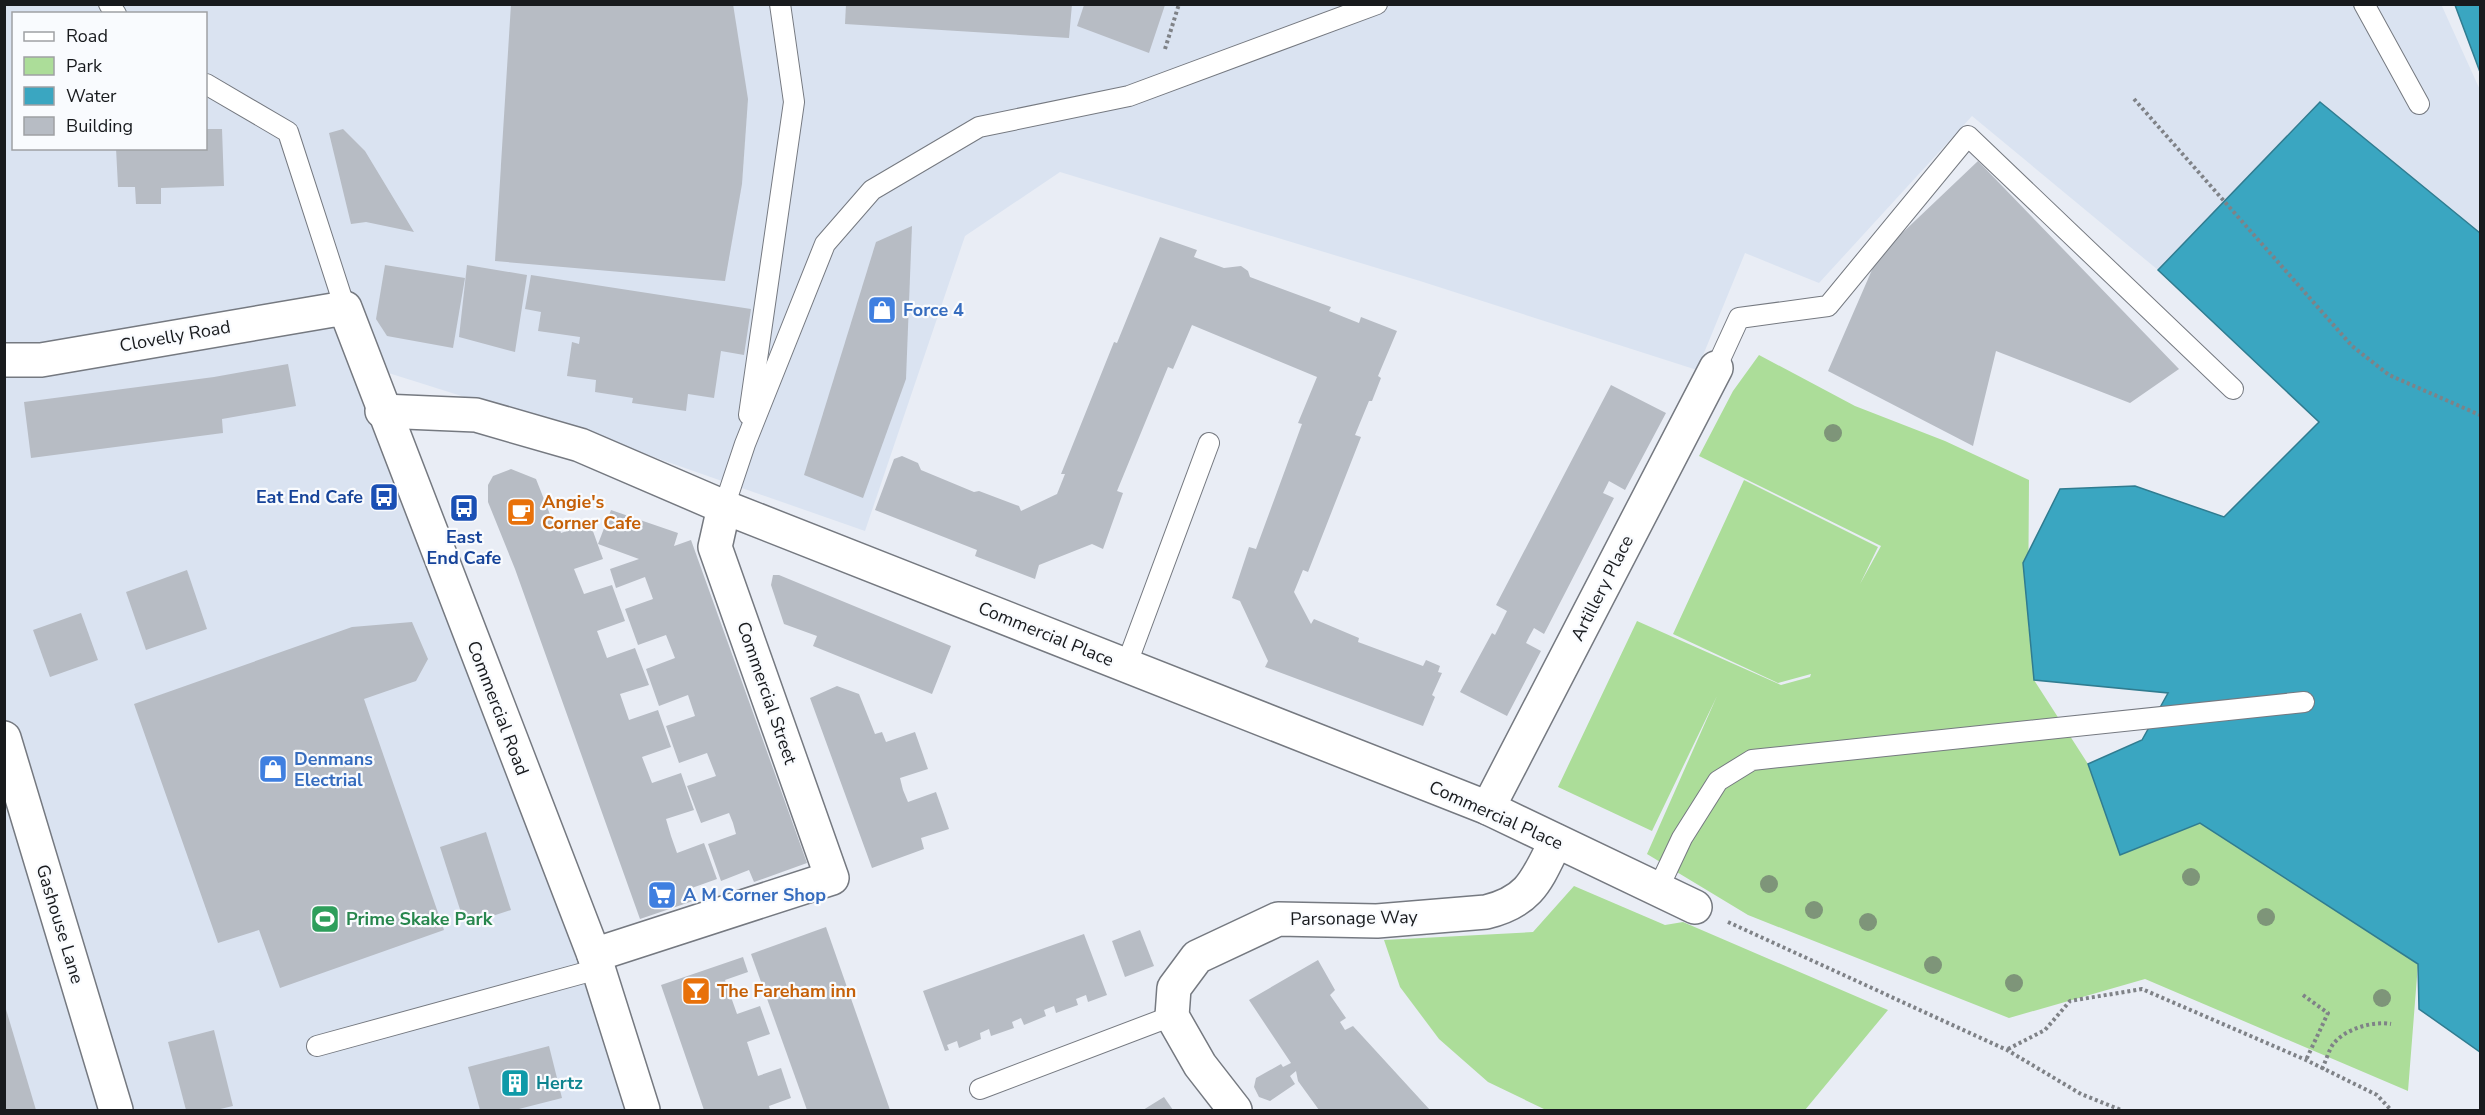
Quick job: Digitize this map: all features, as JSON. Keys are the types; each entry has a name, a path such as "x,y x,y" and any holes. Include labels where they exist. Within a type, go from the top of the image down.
{"street":[{"name":"Clovelly Road","path":"4,360 41,360 345,308"},
{"name":"Commercial Road","path":"345,308 382,411 596,962 643,1110"},
{"name":"Artillery Place","path":"1488,808 1716,368"},
{"name":"Commercial Place","path":"382,411 476,414 580,445 724,507 1488,808 1695,907"},
{"name":"Commercial Street","path":"596,962 832,878 715,547 724,507"},
{"name":"Gashouse Lane","path":"4,738 116,1110"},
{"name":"Parsonage Way","path":"1172,1016 1174,988 1197,957 1237,936 1278,919 1377,921 1486,912 1502,908 1521,898 1537,878 1556,841"},
{"path":"1172,1016 1200,1065 1235,1110"}],"lane":[{"path":"745,444 794,102 780,4"},
{"path":"724,507 745,444 825,244 872,190 979,128 1129,96 1377,4"},
{"path":"2364,4 2419,104"},
{"path":"207,85 288,132 345,308"},
{"path":"1716,368 1739,318 1828,306 1968,136 2233,389"},
{"path":"1126,666 1209,443"},
{"path":"1658,890 1682,838 1718,782 1752,760 2304,702"},
{"path":"317,1046 596,962"},
{"path":"980,1089 1172,1016"}],"path":[{"path":"2134,99 2352,346 2389,375 2481,416"},
{"path":"1695,907 2007,1050 2081,1094 2121,1110"},
{"path":"2007,1050 2045,1030 2070,1002 2142,989 2306,1060 2377,1095 2391,1110"},
{"path":"2303,995 2328,1013 2306,1060"},
{"path":"2322,1069 2334,1043 2360,1027 2381,1022 2391,1024"}],"shaded area":[{"path":"2441,4 2480,90 2480,233 2320,102 2158,270 1972,116 1819,283 1745,253 1697,370 1420,281 1060,172 965,236 865,531 645,454 379,370 651,1110 5,1110 5,5"}],"green space":[{"path":"1759,355 1855,406 1945,441 2029,480 2028,620 2034,680 2088,764 2120,854 2200,823 2418,964 2408,1091 2145,979 2009,1018 1748,915 1647,854 1717,696 1652,831 1558,787 1637,621 1781,685 1810,677 1811,674 1778,683 1673,634 1744,480 1878,547 1860,584 1881,546 1699,456 1733,391"},
{"path":"1574,886 1665,925 1683,922 1888,1010 1805,1110 1546,1110 1488,1082 1439,1039 1400,987 1384,940 1533,932"}],"water":[{"path":"2455,5 2480,5 2480,72"},
{"path":"2320,102 2480,233 2480,1052 2419,1009 2418,964 2200,823 2120,855 2088,764 2142,740 2168,693 2034,680 2023,563 2060,489 2135,486 2224,517 2319,422 2158,270"}],"building":[{"path":"511,4 733,4 748,99 742,184 725,281 495,261"},
{"path":"846,4 1072,4 1069,38 845,24"},
{"path":"1084,5 1165,5 1149,53 1077,26"},
{"path":"207,129 222,129 224,186 161,188 161,204 136,204 135,187 118,187 116,150 207,150"},
{"path":"343,129 365,151 414,232 366,222 351,224 329,133"},
{"path":"1978,161 2179,369 2130,403 1996,351 1973,446 1828,371 1878,256"},
{"name":"Force 4","path":"912,226 906,379 863,498 804,475 876,242"},
{"path":"1160,237 1197,250 1194,257 1224,268 1241,266 1248,271 1250,277 1331,307 1329,311 1359,323 1361,317 1397,331 1378,376 1381,378 1372,401 1369,401 1355,435 1361,437 1308,572 1303,570 1294,592 1311,624 1314,619 1359,638 1358,642 1423,666 1426,660 1440,666 1438,672 1442,673 1432,695 1435,697 1423,726 1265,667 1268,661 1240,601 1232,598 1249,547 1256,549 1302,424 1298,423 1317,377 1192,325 1173,369 1168,367 1117,491 1123,493 1103,549 1092,544 1039,565 1035,579 975,556 977,550 875,510 894,459 902,456 918,463 921,470 974,492 979,491 1019,506 1021,511 1057,494 1065,474 1061,474 1114,342 1117,343"},
{"path":"385,265 465,278 453,348 387,336 376,319"},
{"path":"467,265 527,275 515,352 459,337"},
{"path":"531,275 751,309 744,355 721,351 714,398 688,394 686,411 632,403 633,398 595,392 596,380 567,376 572,342 579,344 580,337 538,331 541,312 525,309"},
{"path":"288,364 296,406 222,419 223,433 31,458 24,402 214,377"},
{"path":"1611,385 1666,413 1625,490 1609,481 1603,493 1614,498 1544,634 1534,628 1526,643 1541,651 1507,716 1460,692 1492,633 1495,635 1507,611 1496,605"},
{"path":"511,469 536,479 553,522 557,521 561,533 590,523 603,559 574,569 584,594 612,585 625,621 597,631 607,658 635,648 649,685 620,694 629,720 658,710 671,747 642,757 652,783 681,773 694,810 666,819 671,836 677,853 704,843 717,879 689,889 693,901 640,919 515,569 488,502 488,485 493,476"},
{"path":"611,510 678,533 674,546 691,540 807,863 754,882 749,870 721,881 708,844 736,834 733,823 729,813 701,823 687,786 716,776 707,753 679,763 666,726 695,716 688,695 659,706 646,669 675,658 666,635 638,645 625,609 653,599 645,577 616,588 610,569 639,559 598,544"},
{"path":"187,570 207,629 146,650 126,592"},
{"path":"773,575 779,575 951,646 932,694 813,646 817,636 784,624 771,585"},
{"path":"81,613 98,660 50,677 33,630"},
{"name":"Denmans Electrial","path":"412,622 428,659 416,681 364,699 444,930 280,988 259,930 218,943 134,704 352,627"},
{"path":"837,686 859,694 875,734 882,732 886,742 915,732 928,769 900,778 903,790 908,802 936,792 949,829 921,838 924,849 872,868 810,698"},
{"path":"486,832 511,910 465,925 440,847"},
{"path":"826,927 890,1110 807,1110 751,954"},
{"path":"1140,930 1154,966 1125,977 1112,941"},
{"path":"1084,934 1107,995 1088,1002 1086,995 1076,999 1078,1005 1056,1013 1054,1006 1044,1010 1046,1016 1024,1025 1021,1018 1012,1022 1014,1028 991,1036 989,1029 980,1033 981,1039 959,1048 957,1041 947,1045 949,1050 945,1051 923,991"},
{"path":"743,957 748,972 725,980 737,1014 760,1006 770,1034 747,1042 758,1076 781,1068 791,1098 769,1106 770,1110 704,1110 661,985"},
{"path":"1318,960 1335,990 1330,995 1346,1018 1340,1022 1345,1030 1353,1026 1430,1110 1319,1110 1298,1081 1296,1071 1290,1076 1295,1084 1270,1101 1259,1097 1254,1087 1256,1078 1281,1064 1283,1067 1291,1063 1249,1000"},
{"path":"5,1006 36,1110 4,1110"},
{"path":"214,1030 233,1106 216,1110 186,1110 168,1042"},
{"name":"Hertz","path":"549,1046 562,1098 515,1110 480,1110 468,1067"},
{"path":"1164,1097 1173,1110 1143,1110"}],"place":[{"name":"Force 4","path":"882,310"},
{"name":"Eat End Cafe","path":"384,497"},
{"name":"East End Cafe","path":"464,508"},
{"name":"Angie's Corner Cafe","path":"521,512"},
{"name":"Denmans Electrial","path":"273,769"},
{"name":"A M Corner Shop","path":"662,895"},
{"name":"Prime Skake Park","path":"325,919"},
{"name":"The Fareham inn","path":"696,991"},
{"name":"Hertz","path":"515,1083"}]}
